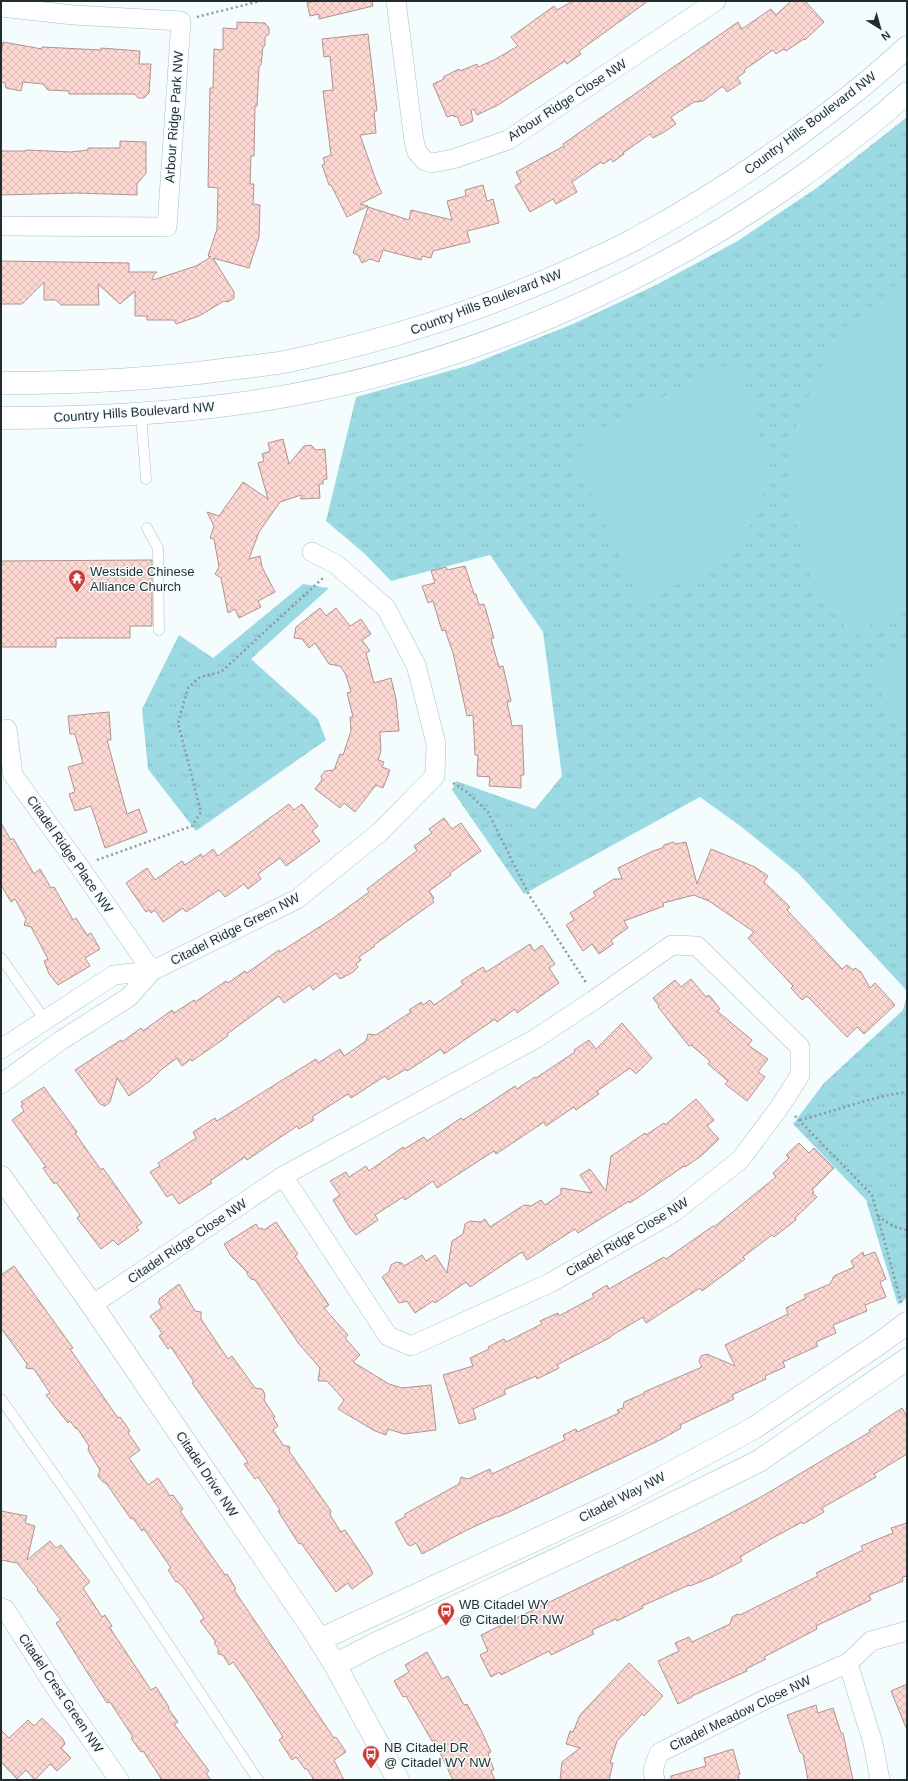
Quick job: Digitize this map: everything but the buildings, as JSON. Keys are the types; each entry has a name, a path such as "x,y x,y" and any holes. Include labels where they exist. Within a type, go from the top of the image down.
{"street":[{"name":"Arbour Ridge Close NW","path":"396,1 414,141 417,152 425,161 432,163 453,159 508,140 716,1"},
{"path":"1,7 73,15 180,21"},
{"name":"Arbour Ridge Park NW","path":"1,226 167,227 180,21"},
{"name":"Country Hills Boulevard NW","path":"1,383 119,381 188,375 282,362 387,337 433,324 473,310 549,280 634,240 720,190 775,153 850,96 907,47"},
{"name":"Country Hills Boulevard NW","path":"1,418 56,418 141,414 216,407 284,396 376,377 465,349 546,319 626,283 690,249 768,200 831,155 907,93"},
{"name":"Citadel Ridge Green NW","path":"1,1049 114,976 152,972 297,900 380,832 435,776 436,743 416,665 386,608 337,565 312,552"},
{"name":"Citadel Ridge Place NW","path":"4,729 13,775 79,866 152,972"},
{"name":"Citadel Ridge Close NW","path":"92,1306 283,1176 534,1039 594,1000 672,945 697,946 800,1047 800,1075 779,1108 740,1160 674,1212 550,1283 411,1346 388,1336 283,1176"},
{"name":"Citadel Ridge Green NW","path":"1,1084 60,1041 129,997 152,972"},
{"name":"Citadel Drive NW","path":"1,1177 92,1306 335,1664 398,1780"},
{"name":"Citadel Way NW","path":"319,1640 613,1504 754,1428 880,1343 904,1315"},
{"path":"335,1664 624,1528 759,1461 902,1362 880,1343"},
{"path":"613,1504 624,1528"},
{"name":"Citadel Crest Green NW","path":"1,1608 5,1609 59,1693 119,1780"},
{"name":"Citadel Meadow Close NW","path":"655,1780 652,1770 659,1753 766,1699 848,1663 871,1641 907,1631"},
{"path":"848,1663 873,1743 880,1780"}],"lane":[{"path":"141,414 146,479"},
{"path":"147,528 158,548 159,630"},
{"path":"1,958 45,1020"},
{"path":"1,1399 77,1507 258,1780"}],"path":[{"path":"180,21 260,1"},
{"path":"79,866 192,826 201,812 178,723 188,688 200,677 221,672 337,565"},
{"path":"453,783 468,793 488,812 529,894 589,988"},
{"path":"800,1120 839,1110 869,1099 907,1092"},
{"path":"794,1114 872,1195 904,1315"},
{"path":"878,1215 888,1224 907,1230"}],"green space":[{"path":"907,117 907,991 798,873 743,828 700,797 524,894 452,790 456,781 535,809 562,776 543,632 490,555 391,581 365,554 326,521 356,397 470,365 573,324 656,285 736,242 818,187"},
{"path":"907,277 907,600 853,637 822,596 803,563 787,467 798,419 837,335"},
{"path":"735,361 757,418 766,468 760,512 736,546 693,578 639,599 575,458 585,436"},
{"path":"303,584 329,588 251,659 318,719 326,740 196,831 148,769 142,709 179,635 213,658"},
{"path":"907,645 907,730 867,674"},
{"path":"907,994 907,1298 898,1305 866,1200 793,1124 824,1083 903,1010"}],"place":[{"name":"Westside Chinese Alliance Church","path":"77,593"},
{"name":"WB Citadel WY @ Citadel DR NW","path":"446,1626"},
{"name":"NB Citadel DR @ Citadel WY NW","path":"371,1769"}]}
